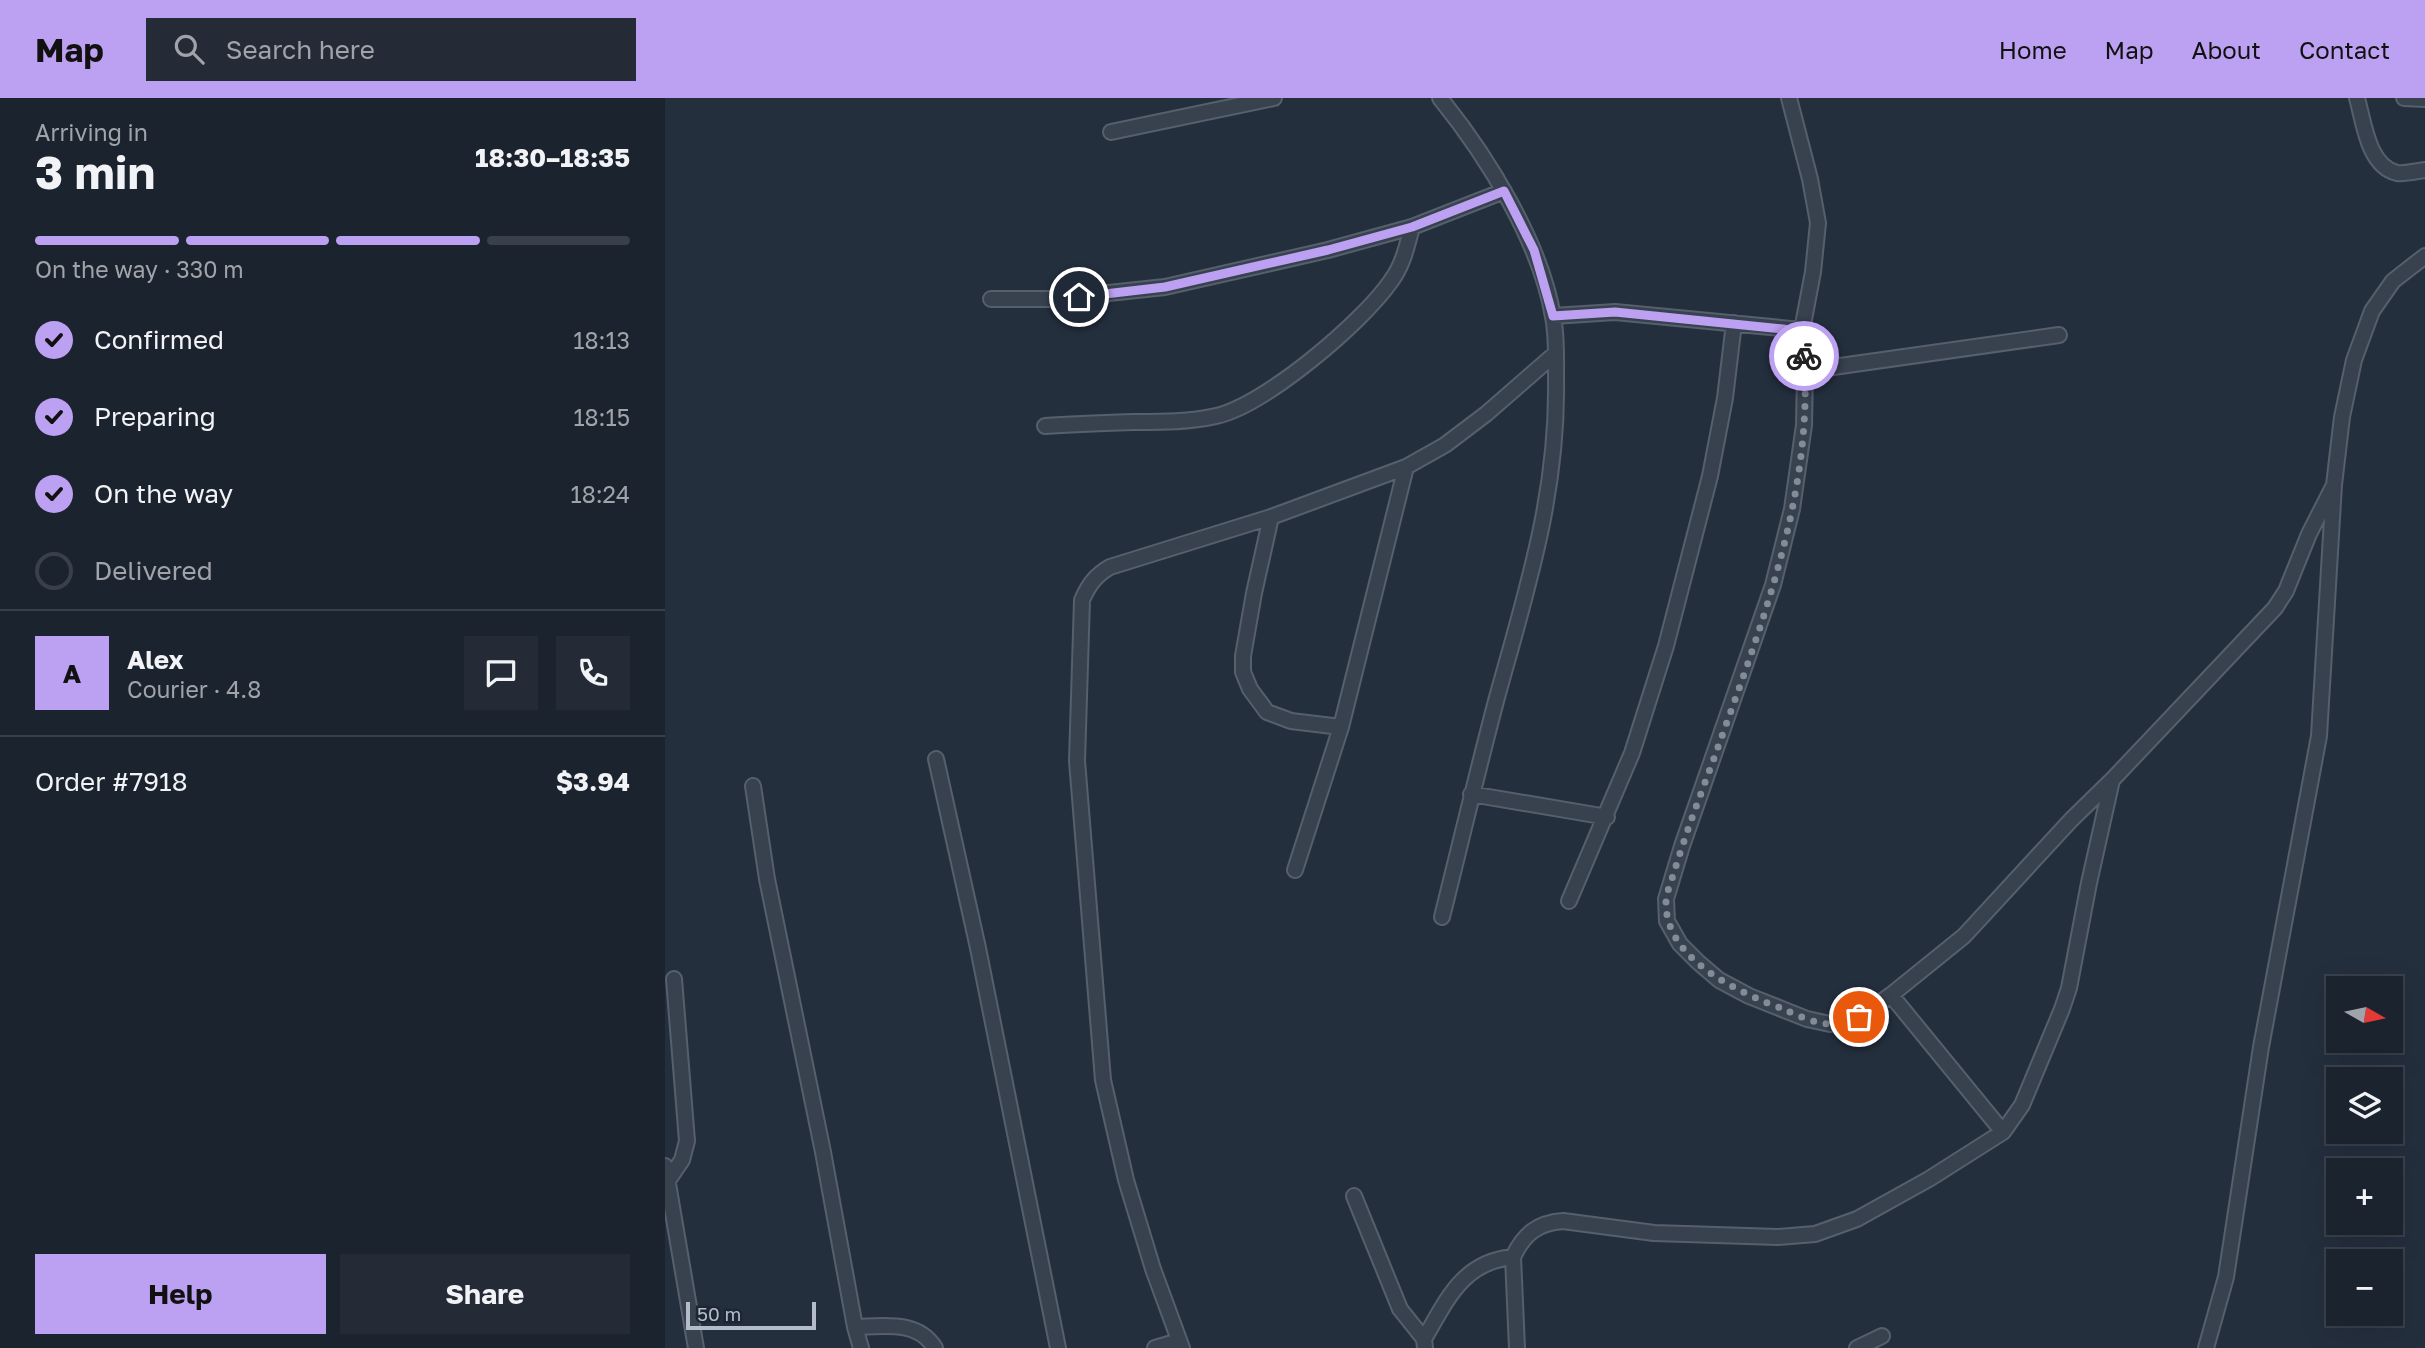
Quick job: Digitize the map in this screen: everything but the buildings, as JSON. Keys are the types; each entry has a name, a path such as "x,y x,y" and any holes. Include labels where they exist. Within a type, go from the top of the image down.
{"street":[{"path":"1111,132 1274,98"},
{"path":"1440,98 1455,116 1504,191 1534,250 1553,316 1557,424 1548,503 1533,571 1471,794 1443,917"},
{"path":"1789,98 1810,179 1818,223 1803,331 1804,425 1789,522 1773,585 1666,899 1667,921 1680,944 1719,980 1749,996 1807,1019 1830,1024 1859,1017 1965,936 2071,820 2275,608 2286,591 2309,534 2334,485"},
{"path":"2357,98 2376,159 2387,169 2400,173 2425,170"},
{"path":"2404,98 2425,99"},
{"path":"991,299 1052,299 1165,287 1328,250 1412,227 1504,191"},
{"path":"1045,426 1188,421 1219,416 1265,394 1370,308 1398,268 1412,227"},
{"path":"2206,1348 2226,1277 2261,1047 2319,736 2334,485 2342,417 2354,359 2372,311 2393,281 2425,256"},
{"path":"1553,316 1615,312 1803,331"},
{"path":"1569,901 1632,753 1658,673 1710,476 1725,398 1734,323"},
{"path":"1805,371 2059,335"},
{"path":"1155,1348 1180,1345 1126,1180 1103,1080 1077,761 1082,600 1099,573 1111,566 1271,517 1406,467 1466,430 1556,353"},
{"path":"1295,870 1341,727 1406,467"},
{"path":"1271,517 1254,593 1243,671 1250,688 1267,712 1291,722 1341,727"},
{"path":"936,759 978,948 1058,1348"},
{"path":"1517,1348 1513,1257 1521,1241 1538,1227 1563,1221 1654,1233 1778,1237 1815,1234 1857,1219 1929,1179 2003,1132 2022,1105 2069,988 2113,779"},
{"path":"753,786 767,879 861,1348"},
{"path":"1471,794 1607,817"},
{"path":"667,1182 682,1160 687,1140 674,979"},
{"path":"1891,995 2003,1132"},
{"path":"665,1166 696,1348"},
{"path":"1354,1196 1399,1309 1425,1344 1457,1284 1476,1268 1513,1257"},
{"path":"855,1327 918,1330 935,1348"},
{"path":"1857,1348 1882,1336"}],"way so far":[{"path":"1804,356 1804,425 1792,509 1773,585 1682,846 1666,899 1667,921 1680,944 1698,962 1719,980 1749,996 1807,1019 1830,1024 1859,1017"}],"route":[{"path":"1079,297 1165,287 1328,250 1412,227 1504,191 1534,250 1553,316 1615,312 1803,331 1804,356"}]}
